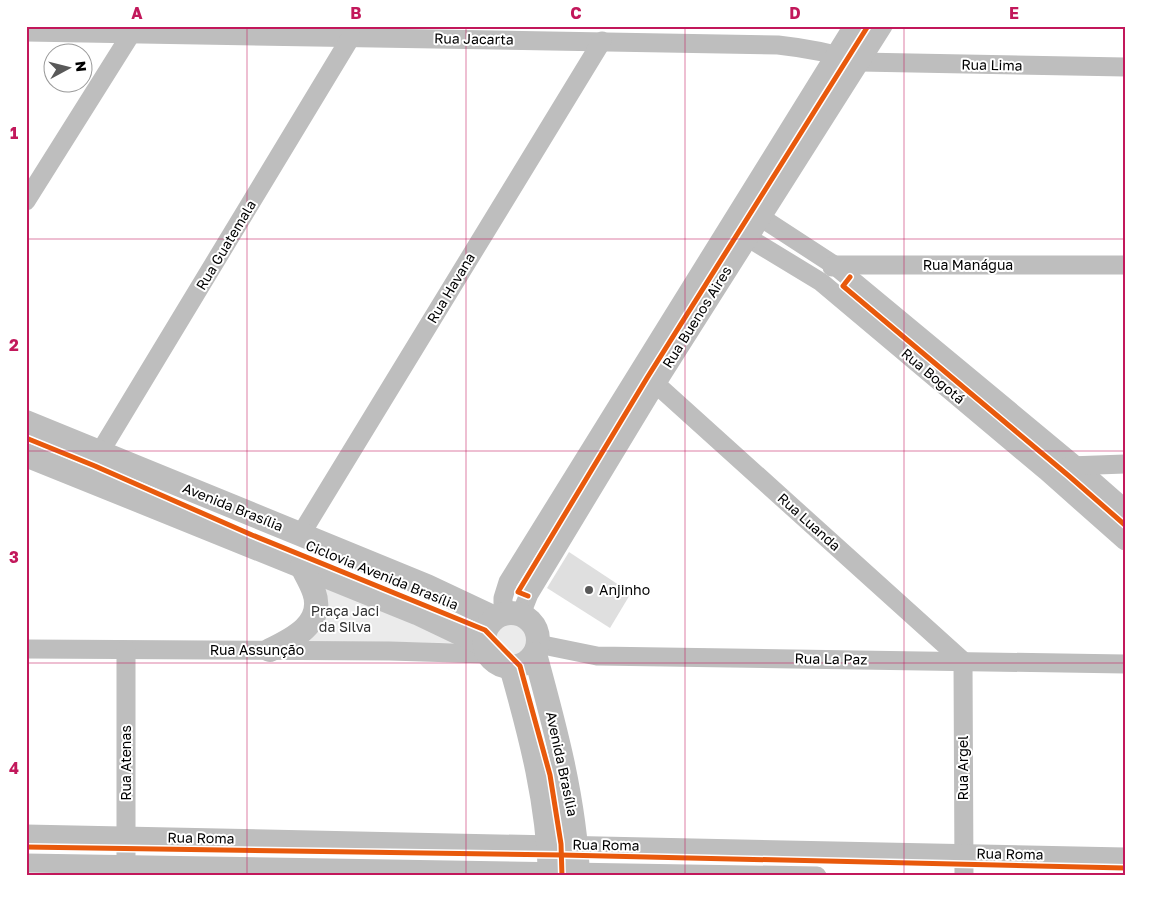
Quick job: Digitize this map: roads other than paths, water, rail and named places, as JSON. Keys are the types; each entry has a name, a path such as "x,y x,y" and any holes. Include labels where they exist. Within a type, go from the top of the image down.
{"street":[{"name":"Rua Buenos Aires","path":"506,615 503,598 508,582 852,26"},
{"name":"Rua Buenos Aires","path":"506,615 529,594 656,384 883,26"},
{"name":"Rua Jacarta","path":"26,32 131,34 270,31 351,38 778,45 836,54 860,62"},
{"path":"26,201 131,34"},
{"name":"Rua Guatemala","path":"87,480 100,452 351,38"},
{"name":"Rua Havana","path":"301,534 602,42"},
{"name":"Rua Lima","path":"860,62 1125,67"},
{"name":"Rua Bogotá","path":"741,206 834,265 1075,465 1125,509"},
{"name":"Rua Bogotá","path":"730,226 820,282 1046,471 1125,542"},
{"path":"820,282 834,265"},
{"name":"Rua Manágua","path":"834,265 1125,265"},
{"name":"Rua Luanda","path":"638,371 656,384 963,661"},
{"name":"Avenida Brasília","path":"26,422 427,586 506,615"},
{"path":"26,454 417,613 486,649"},
{"path":"1046,471 1075,465 1125,464"},
{"path":"270,650 311,624 315,615 317,606 314,593 302,567"},
{"path":"506,615 529,619 535,626 538,635 536,649 529,661 520,666 502,666 493,661 486,649 486,630 506,615"},
{"name":"Rua Assunção","path":"26,649 486,649"},
{"name":"Avenida Brasília","path":"536,649 575,825 578,873"},
{"name":"Rua La Paz","path":"536,649 597,656 1125,664"},
{"name":"Rua Atenas","path":"126,650 126,870"},
{"name":"Rua Argel","path":"963,661 964,876"},
{"name":"Avenida Brasília","path":"510,667 530,732 547,825 550,873"},
{"name":"Rua Roma","path":"26,834 1125,857"},
{"name":"Rua Roma","path":"26,863 126,870 817,876"}],"place":[{"name":"Anjinho","path":"589,590"}],"park label":[{"name":"Praça Jaci da Silva","path":"345,620"}]}
